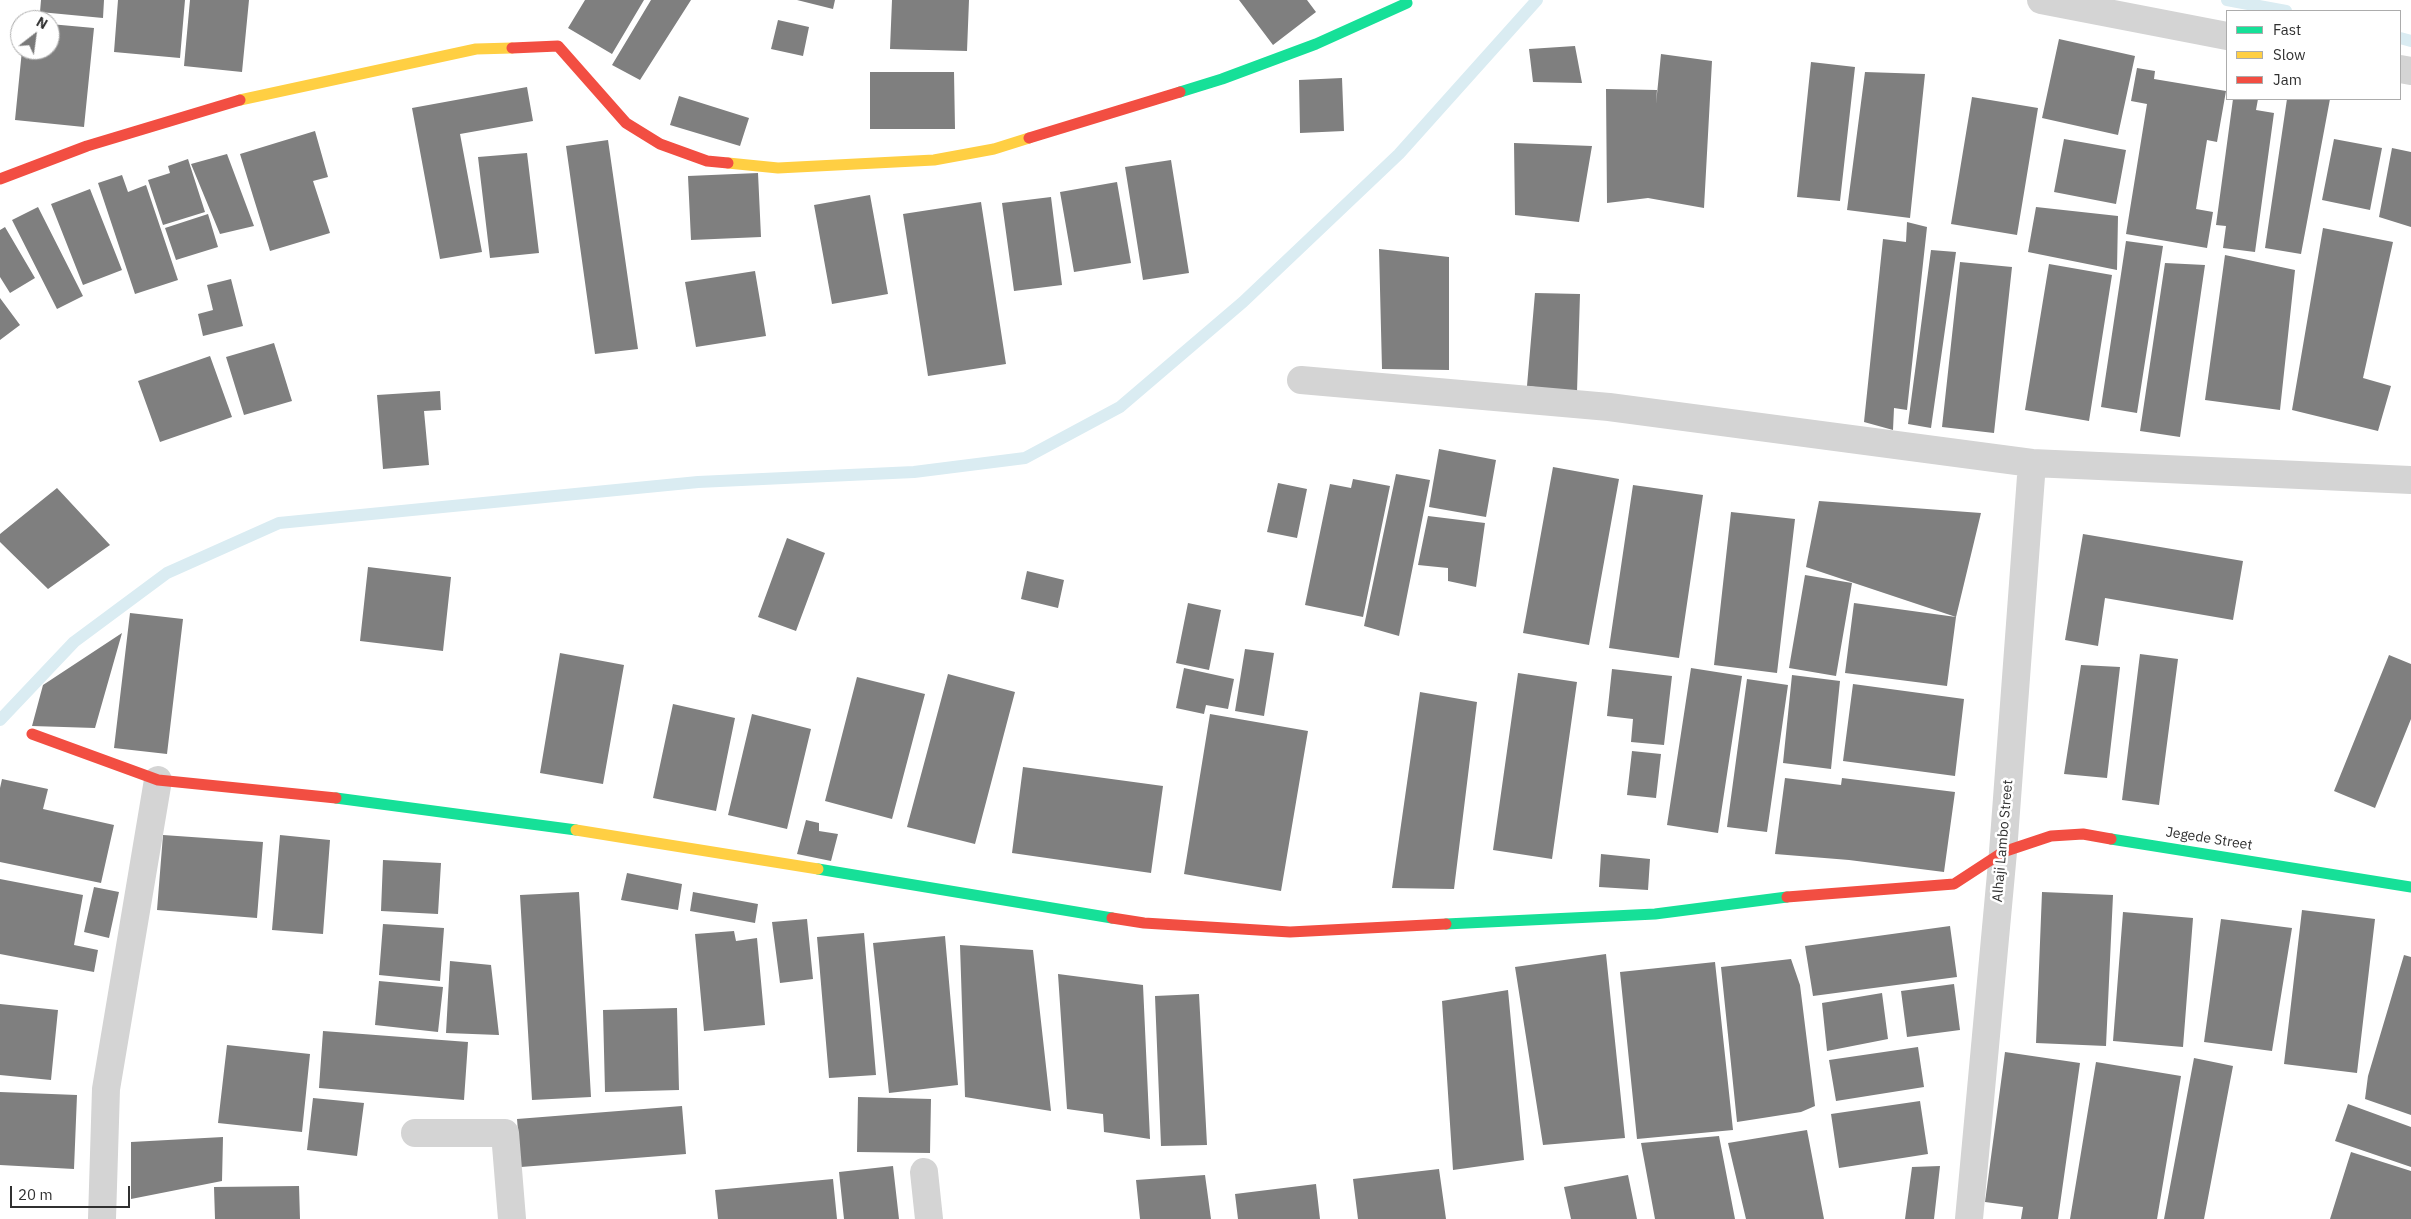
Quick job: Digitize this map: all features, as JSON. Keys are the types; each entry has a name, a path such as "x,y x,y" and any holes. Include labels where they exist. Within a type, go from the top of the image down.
{"street":[{"path":"2041,0 2226,36"},
{"path":"0,179 87,146 236,100 476,49 558,46 626,123 660,144 707,161 778,168 934,160 994,149 1222,79 1316,44 1407,3"},
{"path":"1301,380 1609,407 2032,463 2411,480"},
{"name":"Alhaji Lambo Street","path":"1969,1219 2003,852 2032,463"},
{"name":"Jegede Street","path":"32,734 158,780 360,802 598,833 1144,923 1290,932 1655,914 1810,894 1954,884 2003,852 2051,836 2083,834 2411,887"},
{"path":"102,1219 106,1089 158,780"},
{"path":"415,1133 504,1133 512,1219"},
{"path":"924,1172 929,1219"}],"building":[{"path":"41,0 104,0 103,18 60,14 60,10 40,10"},
{"path":"118,0 185,0 180,58 114,52"},
{"path":"190,0 249,0 242,72 184,66"},
{"path":"585,0 644,0 612,54 568,28"},
{"path":"651,0 691,0 640,80 612,65"},
{"path":"797,0 835,0 833,9"},
{"path":"892,0 969,0 967,51 890,49"},
{"path":"1239,0 1307,0 1316,12 1273,45"},
{"path":"778,20 809,27 803,56 771,49"},
{"path":"60,25 94,28 84,127 15,120 21,60 60,60"},
{"path":"2059,39 2135,56 2118,135 2042,118"},
{"path":"1575,46 1582,83 1533,82 1529,49"},
{"path":"1661,54 1712,61 1704,208 1648,198 1607,203 1606,89 1657,90 1656,104"},
{"path":"1811,62 1855,67 1840,201 1797,197"},
{"path":"2137,68 2155,71 2154,79 2226,91 2217,142 2207,140 2196,209 2213,212 2207,248 2126,234 2147,104 2131,101"},
{"path":"870,72 954,72 955,129 870,129"},
{"path":"1865,72 1925,74 1910,218 1847,210"},
{"path":"1342,78 1344,131 1300,133 1299,80"},
{"path":"527,87 533,121 460,134 482,252 440,259 412,108"},
{"path":"679,96 749,118 740,146 670,125"},
{"path":"1972,97 2038,108 2017,235 1951,224"},
{"path":"2233,100 2258,100 2256,110 2274,113 2255,252 2223,248 2226,226 2216,225"},
{"path":"2287,100 2330,100 2301,254 2265,248"},
{"path":"315,131 328,177 313,181 330,233 270,251 240,154"},
{"path":"2064,139 2126,150 2116,204 2054,192"},
{"path":"2334,139 2382,148 2370,210 2322,200"},
{"path":"608,140 638,349 595,354 566,146"},
{"path":"1514,143 1592,146 1579,222 1515,215"},
{"path":"2392,148 2411,152 2411,227 2379,217"},
{"path":"527,153 539,253 490,258 478,157"},
{"path":"227,154 254,226 220,234 191,164"},
{"path":"188,159 205,212 163,225 148,180 170,173 168,166"},
{"path":"1171,160 1189,273 1143,280 1125,167"},
{"path":"758,173 761,237 691,240 688,176"},
{"path":"122,175 128,192 146,185 178,280 135,294 98,183"},
{"path":"1117,182 1131,263 1074,272 1060,192"},
{"path":"90,189 122,270 83,285 51,204"},
{"path":"870,195 888,294 832,304 814,205"},
{"path":"1051,197 1062,285 1014,291 1002,203"},
{"path":"981,202 1006,364 928,376 903,214"},
{"path":"38,207 83,296 57,309 12,220"},
{"path":"2036,207 2118,216 2117,270 2028,252"},
{"path":"208,214 218,247 176,260 165,228"},
{"path":"1907,222 1927,227 1907,410 1894,408 1893,430 1864,422 1883,239 1906,242"},
{"path":"5,227 35,278 10,293 0,277 0,230"},
{"path":"2323,228 2393,242 2363,378 2391,386 2378,431 2292,410"},
{"path":"2126,241 2163,246 2137,413 2101,407"},
{"path":"1379,249 1449,257 1449,370 1382,369"},
{"path":"1931,250 1956,252 1931,428 1908,424"},
{"path":"2225,255 2295,270 2280,410 2205,400"},
{"path":"1960,262 2012,267 1994,433 1942,427"},
{"path":"2165,263 2205,265 2180,437 2140,431"},
{"path":"2049,264 2112,275 2089,421 2025,410"},
{"path":"755,271 766,336 696,347 685,282"},
{"path":"231,279 243,326 203,336 198,314 213,310 207,285"},
{"path":"1535,293 1580,294 1577,392 1527,386"},
{"path":"0,298 20,325 0,340"},
{"path":"274,343 292,401 244,415 226,357"},
{"path":"210,356 232,417 160,442 138,381"},
{"path":"440,391 441,410 424,411 429,465 383,469 377,395"},
{"path":"1439,449 1496,460 1486,517 1429,507"},
{"path":"1553,467 1619,479 1589,645 1523,633"},
{"path":"1396,474 1430,480 1399,636 1364,626"},
{"path":"1353,479 1390,486 1363,617 1305,605 1330,484 1351,488"},
{"path":"1278,483 1307,489 1297,538 1267,532"},
{"path":"1633,485 1703,495 1679,658 1609,648"},
{"path":"57,488 110,545 48,589 0,542 0,534"},
{"path":"1819,501 1981,513 1956,617 1806,567"},
{"path":"1731,512 1795,519 1777,673 1714,665"},
{"path":"1428,516 1485,523 1476,587 1448,581 1448,568 1418,565"},
{"path":"2083,534 2243,561 2233,620 2105,598 2098,646 2065,640"},
{"path":"787,538 825,553 796,631 758,617"},
{"path":"368,567 451,577 443,651 360,641"},
{"path":"1027,571 1064,580 1058,608 1021,599"},
{"path":"1805,575 1852,583 1836,676 1789,668"},
{"path":"1188,603 1221,610 1209,670 1176,663"},
{"path":"1854,603 1956,617 1947,686 1845,673"},
{"path":"130,613 183,619 167,754 114,748"},
{"path":"122,633 95,728 32,726 43,685"},
{"path":"1245,649 1274,653 1264,716 1235,711"},
{"path":"560,653 624,665 603,784 540,773"},
{"path":"2140,654 2178,659 2159,805 2122,800"},
{"path":"2389,655 2411,664 2411,719 2375,808 2334,791"},
{"path":"2081,665 2120,667 2107,778 2064,774"},
{"path":"1184,668 1234,679 1228,709 1206,705 1204,714 1176,708"},
{"path":"1691,668 1742,676 1718,833 1667,825"},
{"path":"1612,669 1672,676 1664,745 1631,742 1633,719 1607,716"},
{"path":"1518,673 1577,682 1552,859 1493,850"},
{"path":"948,674 1015,692 975,844 907,827"},
{"path":"1792,675 1840,681 1831,769 1783,763"},
{"path":"857,677 925,694 892,819 825,801"},
{"path":"1747,679 1788,685 1767,832 1727,827"},
{"path":"1853,684 1964,699 1955,776 1843,761"},
{"path":"1420,692 1477,702 1454,889 1392,888"},
{"path":"673,704 735,718 716,811 653,798"},
{"path":"752,714 811,729 787,829 728,815"},
{"path":"1210,714 1308,731 1281,891 1184,874"},
{"path":"1632,751 1661,754 1656,798 1627,795"},
{"path":"1023,767 1163,786 1151,873 1012,853"},
{"path":"1785,778 1841,785 1842,778 1955,792 1944,872 1849,860 1775,854"},
{"path":"2,779 48,789 43,809 114,825 101,883 0,862 0,788"},
{"path":"806,820 819,823 819,831 838,834 831,861 797,854"},
{"path":"163,835 263,842 257,918 157,910"},
{"path":"280,835 330,840 323,934 272,930"},
{"path":"1601,854 1650,859 1648,890 1599,887"},
{"path":"383,860 441,863 438,914 381,911"},
{"path":"627,873 682,884 678,910 621,900"},
{"path":"0,879 83,895 74,945 98,950 94,972 0,954"},
{"path":"94,887 119,892 109,938 84,932"},
{"path":"579,892 591,1097 532,1100 520,895"},
{"path":"693,892 758,904 755,923 690,911"},
{"path":"2042,892 2113,895 2106,1046 2036,1043"},
{"path":"2302,910 2375,919 2357,1073 2284,1064"},
{"path":"2123,912 2193,918 2183,1047 2113,1041"},
{"path":"807,919 813,979 780,983 772,922"},
{"path":"2221,919 2292,928 2272,1051 2204,1042"},
{"path":"383,924 444,928 440,981 379,975"},
{"path":"1950,926 1957,977 1813,996 1805,946"},
{"path":"734,931 736,941 757,938 765,1025 704,1031 695,934"},
{"path":"864,933 876,1075 829,1078 817,937"},
{"path":"945,936 958,1085 889,1093 873,943"},
{"path":"960,945 1033,950 1051,1111 965,1097"},
{"path":"1606,954 1625,1138 1543,1145 1515,967"},
{"path":"2404,955 2411,957 2411,1115 2365,1099 2368,1076"},
{"path":"1791,959 1800,985 1815,1106 1801,1112 1737,1122 1721,967"},
{"path":"450,961 491,965 499,1035 446,1033"},
{"path":"1715,962 1733,1130 1637,1139 1620,972"},
{"path":"1058,974 1143,985 1150,1139 1104,1132 1103,1114 1067,1109"},
{"path":"379,981 443,987 438,1032 375,1025"},
{"path":"1954,984 1960,1030 1907,1037 1901,991"},
{"path":"1508,990 1524,1160 1453,1170 1442,1001"},
{"path":"1882,993 1888,1039 1827,1051 1822,1003"},
{"path":"1199,994 1207,1145 1161,1146 1155,996"},
{"path":"0,1004 58,1010 51,1080 0,1075"},
{"path":"677,1008 679,1090 605,1092 603,1010"},
{"path":"323,1031 468,1042 464,1100 319,1088"},
{"path":"227,1045 310,1054 302,1132 218,1123"},
{"path":"1918,1047 1924,1087 1836,1101 1829,1060"},
{"path":"2005,1052 2080,1063 2058,1219 2021,1219 2023,1207 1985,1202"},
{"path":"2194,1058 2233,1066 2204,1219 2164,1219"},
{"path":"2096,1062 2181,1076 2157,1219 2070,1219"},
{"path":"0,1092 77,1095 74,1169 0,1165"},
{"path":"858,1097 931,1099 930,1153 857,1152"},
{"path":"313,1098 364,1103 357,1156 307,1150"},
{"path":"1920,1101 1928,1154 1839,1168 1831,1114"},
{"path":"2348,1104 2411,1127 2411,1167 2335,1141"},
{"path":"682,1106 686,1154 521,1167 517,1119"},
{"path":"1807,1130 1824,1219 1746,1219 1728,1143"},
{"path":"1719,1136 1735,1219 1655,1219 1641,1143"},
{"path":"223,1137 222,1181 131,1199 131,1142"},
{"path":"2351,1152 2411,1171 2411,1219 2330,1219"},
{"path":"893,1166 899,1219 844,1219 839,1172"},
{"path":"1940,1166 1934,1219 1905,1219 1912,1167"},
{"path":"1439,1169 1446,1219 1358,1219 1353,1179"},
{"path":"1205,1175 1211,1219 1140,1219 1136,1180"},
{"path":"1628,1175 1637,1219 1571,1219 1564,1187"},
{"path":"833,1179 837,1219 718,1219 715,1190"},
{"path":"1316,1184 1320,1219 1238,1219 1235,1194"},
{"path":"299,1186 300,1219 215,1219 214,1187"}],"waterway":[{"path":"0,720 74,642 167,573 279,523 698,482 914,472 1025,458 1120,407 1243,302 1399,154 1537,0"},
{"path":"2227,0 2281,10"},
{"path":"2401,38 2411,41"}],"traffic: fast":[{"path":"1180,92 1222,79 1316,44 1407,3"},
{"path":"336,798 576,830"},
{"path":"2111,839 2411,887"},
{"path":"818,869 1112,918"},
{"path":"1446,924 1655,914 1787,897"}],"traffic: slow":[{"path":"240,100 476,49 512,48"},
{"path":"728,163 778,168 934,160 994,149 1029,138"},
{"path":"576,830 818,869"}],"traffic: jam":[{"path":"512,48 558,46 626,123 660,144 707,161 728,163"},
{"path":"1029,138 1180,92"},
{"path":"0,179 87,146 240,100"},
{"path":"32,734 158,780 336,798"},
{"path":"1787,897 1954,884 2003,852 2051,836 2083,834 2111,839"},
{"path":"1112,918 1144,923 1290,932 1446,924"}]}
